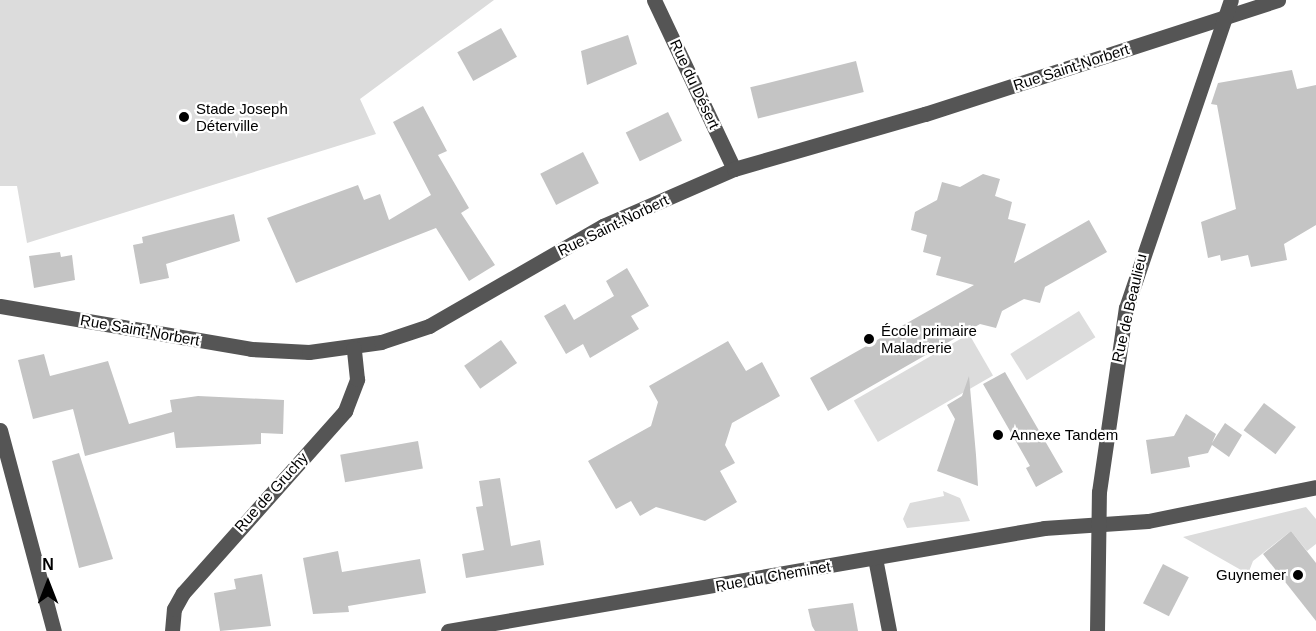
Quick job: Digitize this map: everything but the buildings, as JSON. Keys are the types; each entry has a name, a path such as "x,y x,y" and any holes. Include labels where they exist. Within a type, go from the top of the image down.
{"street":[{"name":"Rue du Désert","path":"654,0 734,169"},
{"name":"Rue de Beaulieu","path":"1097,631 1099,525 1115,365 1130,290 1231,0"},
{"name":"Rue Saint-Norbert","path":"0,306 250,349 354,348 429,326 603,226 734,169 926,114 1278,0"},
{"name":"Rue de Gruchy","path":"172,631 174,609 183,593 345,411 357,379 354,348"},
{"path":"0,430 54,631"},
{"name":"Rue du Cheminet","path":"448,631 1044,528 1148,521 1316,487"},
{"path":"874,558 889,631"}],"shaded area":[{"name":"Stade Joseph Déterville","path":"0,0 494,0 360,99 376,134 27,243 17,186 0,186"},
{"path":"1079,311 1095,337 1027,380 1010,354"},
{"path":"969,334 993,376 878,442 854,400"},
{"path":"943,491 960,498 970,521 907,528 903,519 910,503 944,496"},
{"path":"1306,507 1316,519 1316,544 1307,551 1291,531 1253,561 1248,574 1183,537"}],"place":[{"name":"Stade Joseph Déterville","path":"184,117"},
{"name":"École primaire Maladrerie","path":"869,339"},
{"name":"Annexe Tandem","path":"998,435"},
{"name":"Guynemer","path":"1298,575"}]}
